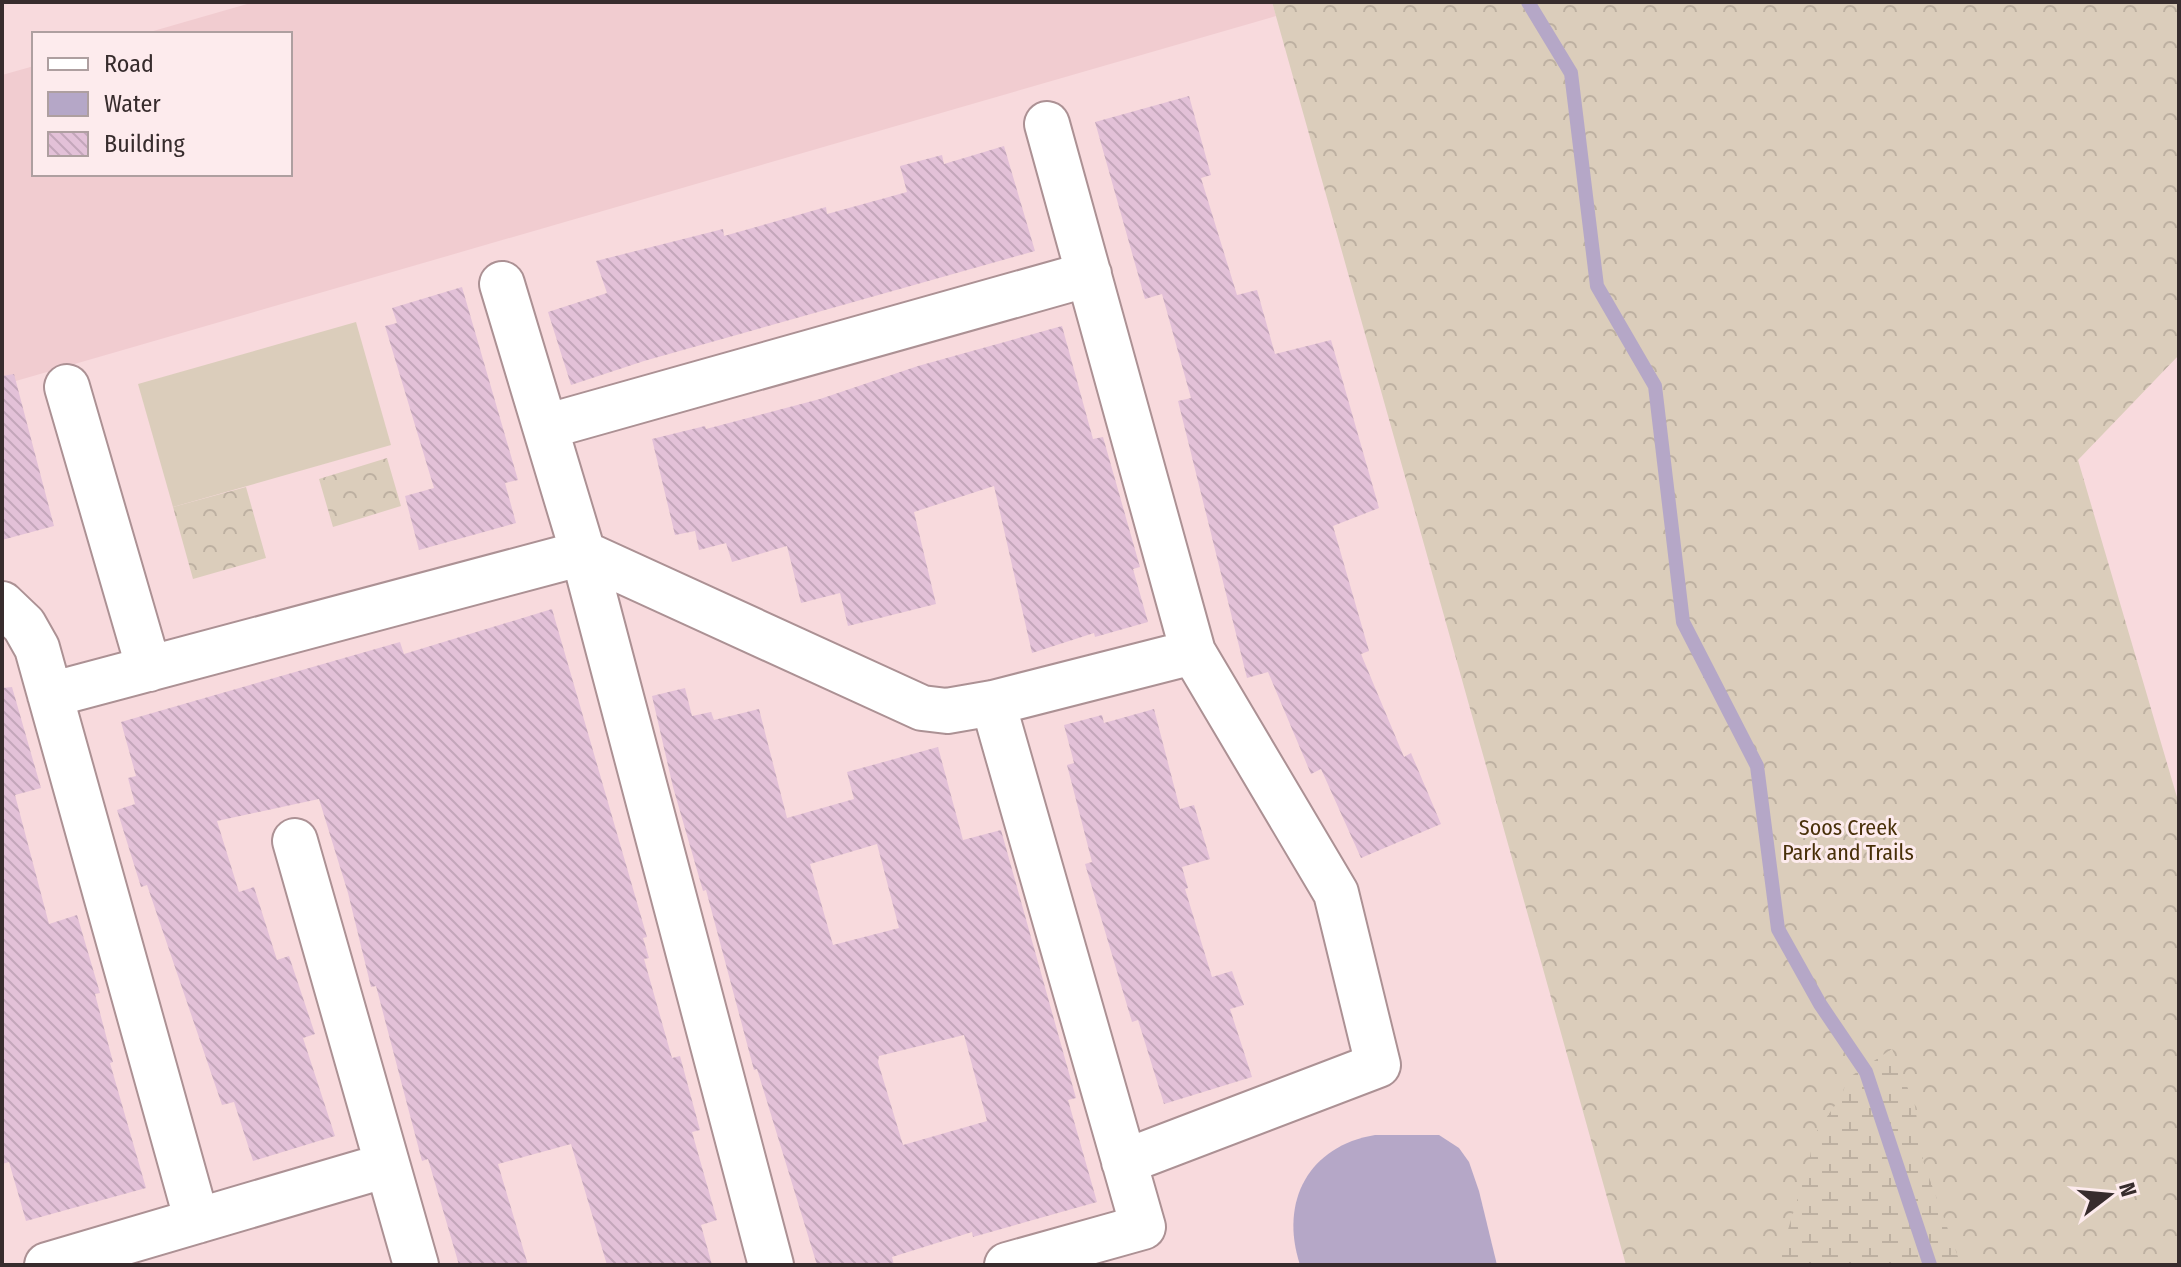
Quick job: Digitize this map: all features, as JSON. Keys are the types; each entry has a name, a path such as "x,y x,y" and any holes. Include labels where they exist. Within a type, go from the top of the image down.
{"lane":[{"path":"1047,124 1193,652 1336,893 1378,1065 1124,1162"},
{"path":"545,427 1089,274"},
{"path":"502,284 583,553 771,1265"},
{"path":"67,387 149,669"},
{"path":"50,695 583,553 922,708 947,711 993,703 1193,652"},
{"path":"2,604 24,625 37,648 197,1221"},
{"path":"993,703 1143,1227 1007,1265"},
{"path":"295,841 416,1265"},
{"path":"47,1265 387,1165"}],"shaded area":[{"path":"254,2 1272,2 1276,16 2,385 2,75 32,67 32,176 292,176 292,32 150,32"}],"green space":[{"name":"Soos Creek Park and Trails","path":"1272,2 2179,2 2179,355 2078,460 2179,804 2179,1265 1626,1265"},
{"path":"356,322 391,445 173,507 138,384"},
{"path":"387,458 401,506 333,527 319,479"},
{"path":"246,487 266,558 193,579 173,507"},
{"path":"1892,1049 1915,1106 1923,1161 1961,1265 1777,1265 1809,1162 1814,1135 1841,1097 1848,1078"}],"water":[{"path":"1375,1135 1439,1135 1459,1148 1469,1162 1479,1191 1497,1265 1300,1265 1294,1241 1294,1219 1297,1199 1305,1180 1332,1151"}],"building":[{"path":"1189,96 1211,175 1201,178 1237,295 1257,290 1275,354 1331,340 1379,508 1333,526 1369,651 1361,654 1404,757 1411,753 1441,824 1361,858 1321,769 1311,774 1268,672 1247,678 1178,401 1191,398 1162,294 1145,299 1095,122"},
{"path":"1004,146 1035,251 644,361 571,385 548,312 607,293 596,261 723,229 724,236 826,207 827,214 907,192 900,166 942,155 944,164"},
{"path":"462,287 518,480 505,483 516,523 419,550 405,496 434,488 385,326 397,323 392,308"},
{"path":"1062,326 1093,439 1103,437 1140,567 1133,569 1148,622 1095,637 1094,633 1032,653 994,486 914,512 936,604 848,626 840,593 801,603 787,546 732,562 726,543 699,550 695,531 675,535 652,439 705,426 706,429 820,399 918,366"},
{"path":"14,374 54,526 2,540 2,376"},
{"path":"552,609 647,937 643,938 649,958 644,959 672,1058 680,1056 700,1130 692,1132 717,1220 701,1225 712,1265 607,1265 571,1144 498,1164 528,1265 459,1265 428,1159 422,1161 376,986 371,987 348,893 319,799 217,821 239,892 254,887 277,960 289,956 315,1034 303,1038 335,1136 253,1161 234,1102 222,1105 147,885 141,887 117,810 135,804 128,778 136,776 121,722 400,642 404,654"},
{"path":"12,687 41,788 15,795 49,924 77,915 100,993 95,994 113,1062 110,1063 146,1188 26,1221 9,1162 2,1164 2,688"},
{"path":"685,688 692,716 711,712 714,720 759,709 787,818 854,799 847,772 938,747 963,840 1001,830 1076,1098 1068,1100 1097,1202 973,1237 972,1232 892,1257 894,1265 817,1265 757,1069 754,1070 706,890 703,891 673,787 652,696","holes":["877,844 899,928 833,945 810,864","964,1035 987,1121 903,1145 878,1062 879,1056"]},
{"path":"1154,709 1180,809 1194,805 1210,859 1182,867 1188,888 1185,889 1212,977 1232,971 1244,1005 1230,1009 1252,1077 1164,1104 1138,1020 1132,1022 1085,864 1092,862 1067,765 1074,763 1064,725 1102,715 1104,723"}],"waterway":[{"path":"1528,2 1571,73 1597,286 1655,386 1683,622 1757,766 1778,929 1820,1004 1866,1072 1930,1265"}]}
